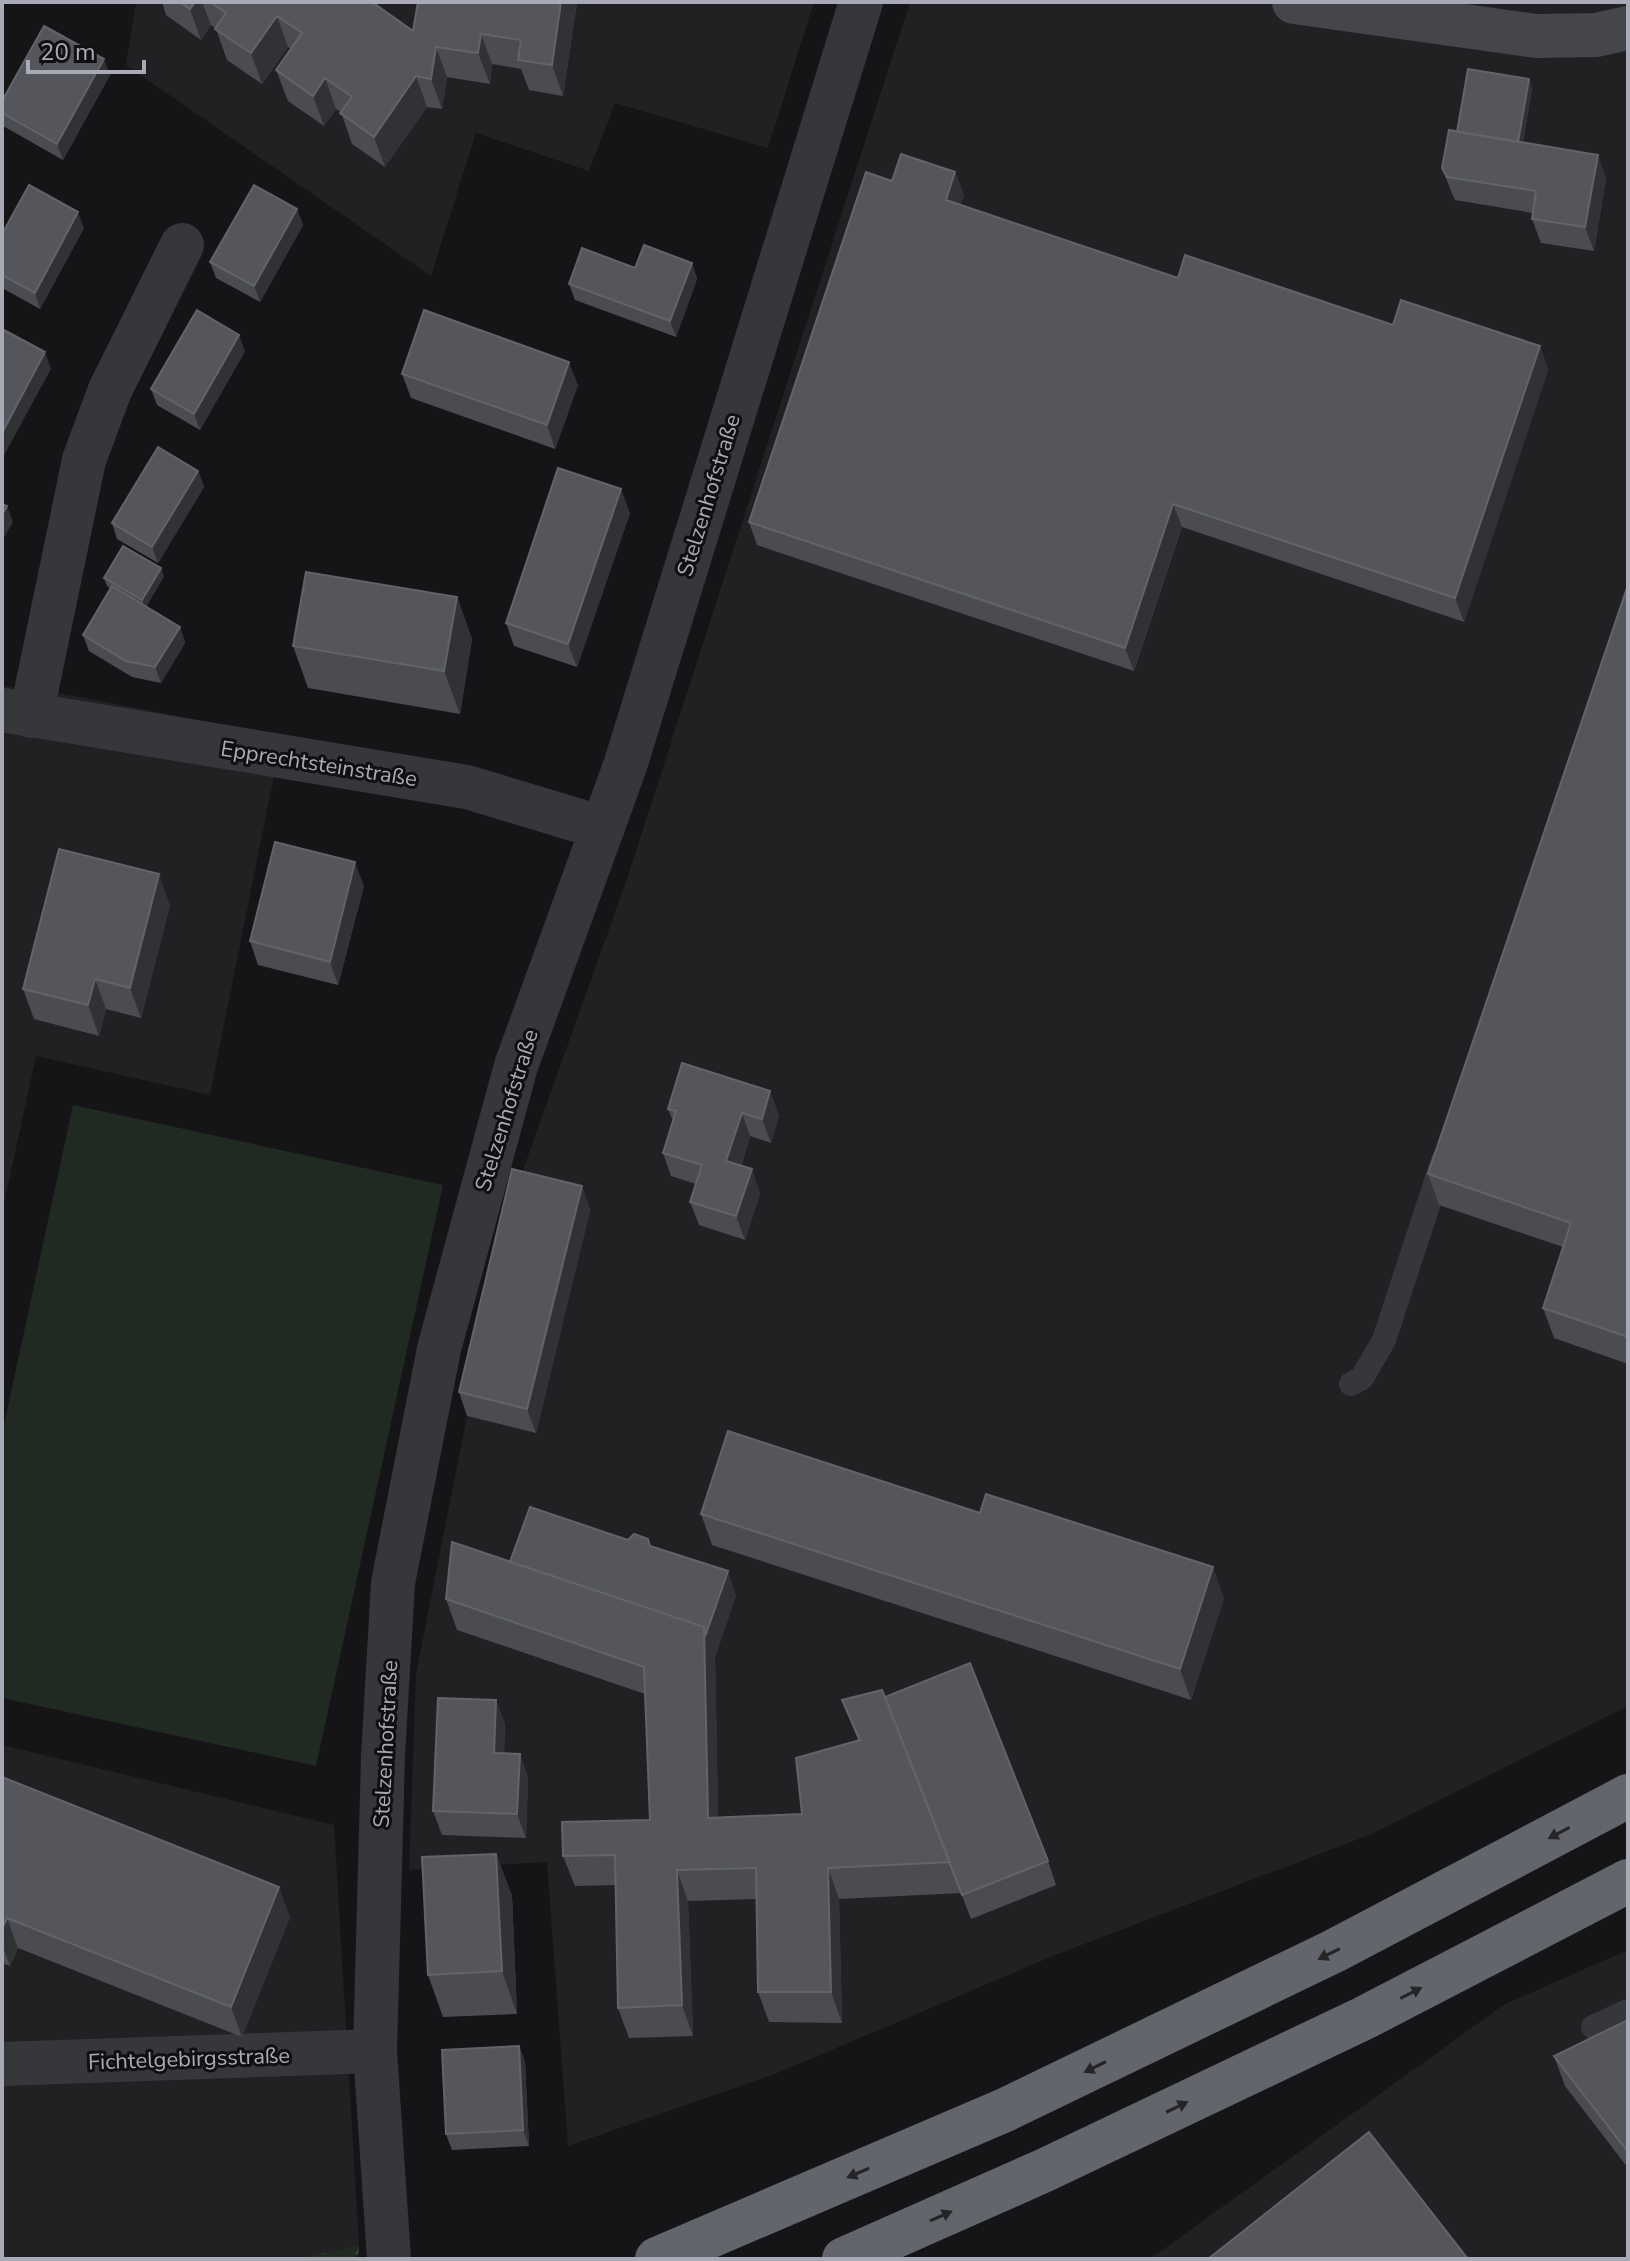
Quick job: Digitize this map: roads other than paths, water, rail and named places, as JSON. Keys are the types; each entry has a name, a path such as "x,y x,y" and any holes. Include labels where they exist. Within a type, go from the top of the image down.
{"highway":[{"path":"657,2259 1033,2096 1334,1951 1628,1796"},
{"path":"844,2259 1045,2170 1364,2018 1628,1881"}],"street":[{"name":"Stelzenhofstraße","path":"389,2259 375,2051 383,1756 393,1583 439,1349 516,1066 625,766 861,2"},
{"path":"1294,2 1536,36 1596,35 1628,28"},
{"name":"Epprechtsteinstraße","path":"182,245 110,390 84,460 61,562 16,713 467,787 603,828"},
{"name":"Fichtelgebirgsstraße","path":"2,2064 375,2051"}],"lane":[{"path":"1351,1384 1362,1378 1384,1340 1451,1135"},
{"path":"1593,2027 1628,2011"}]}
